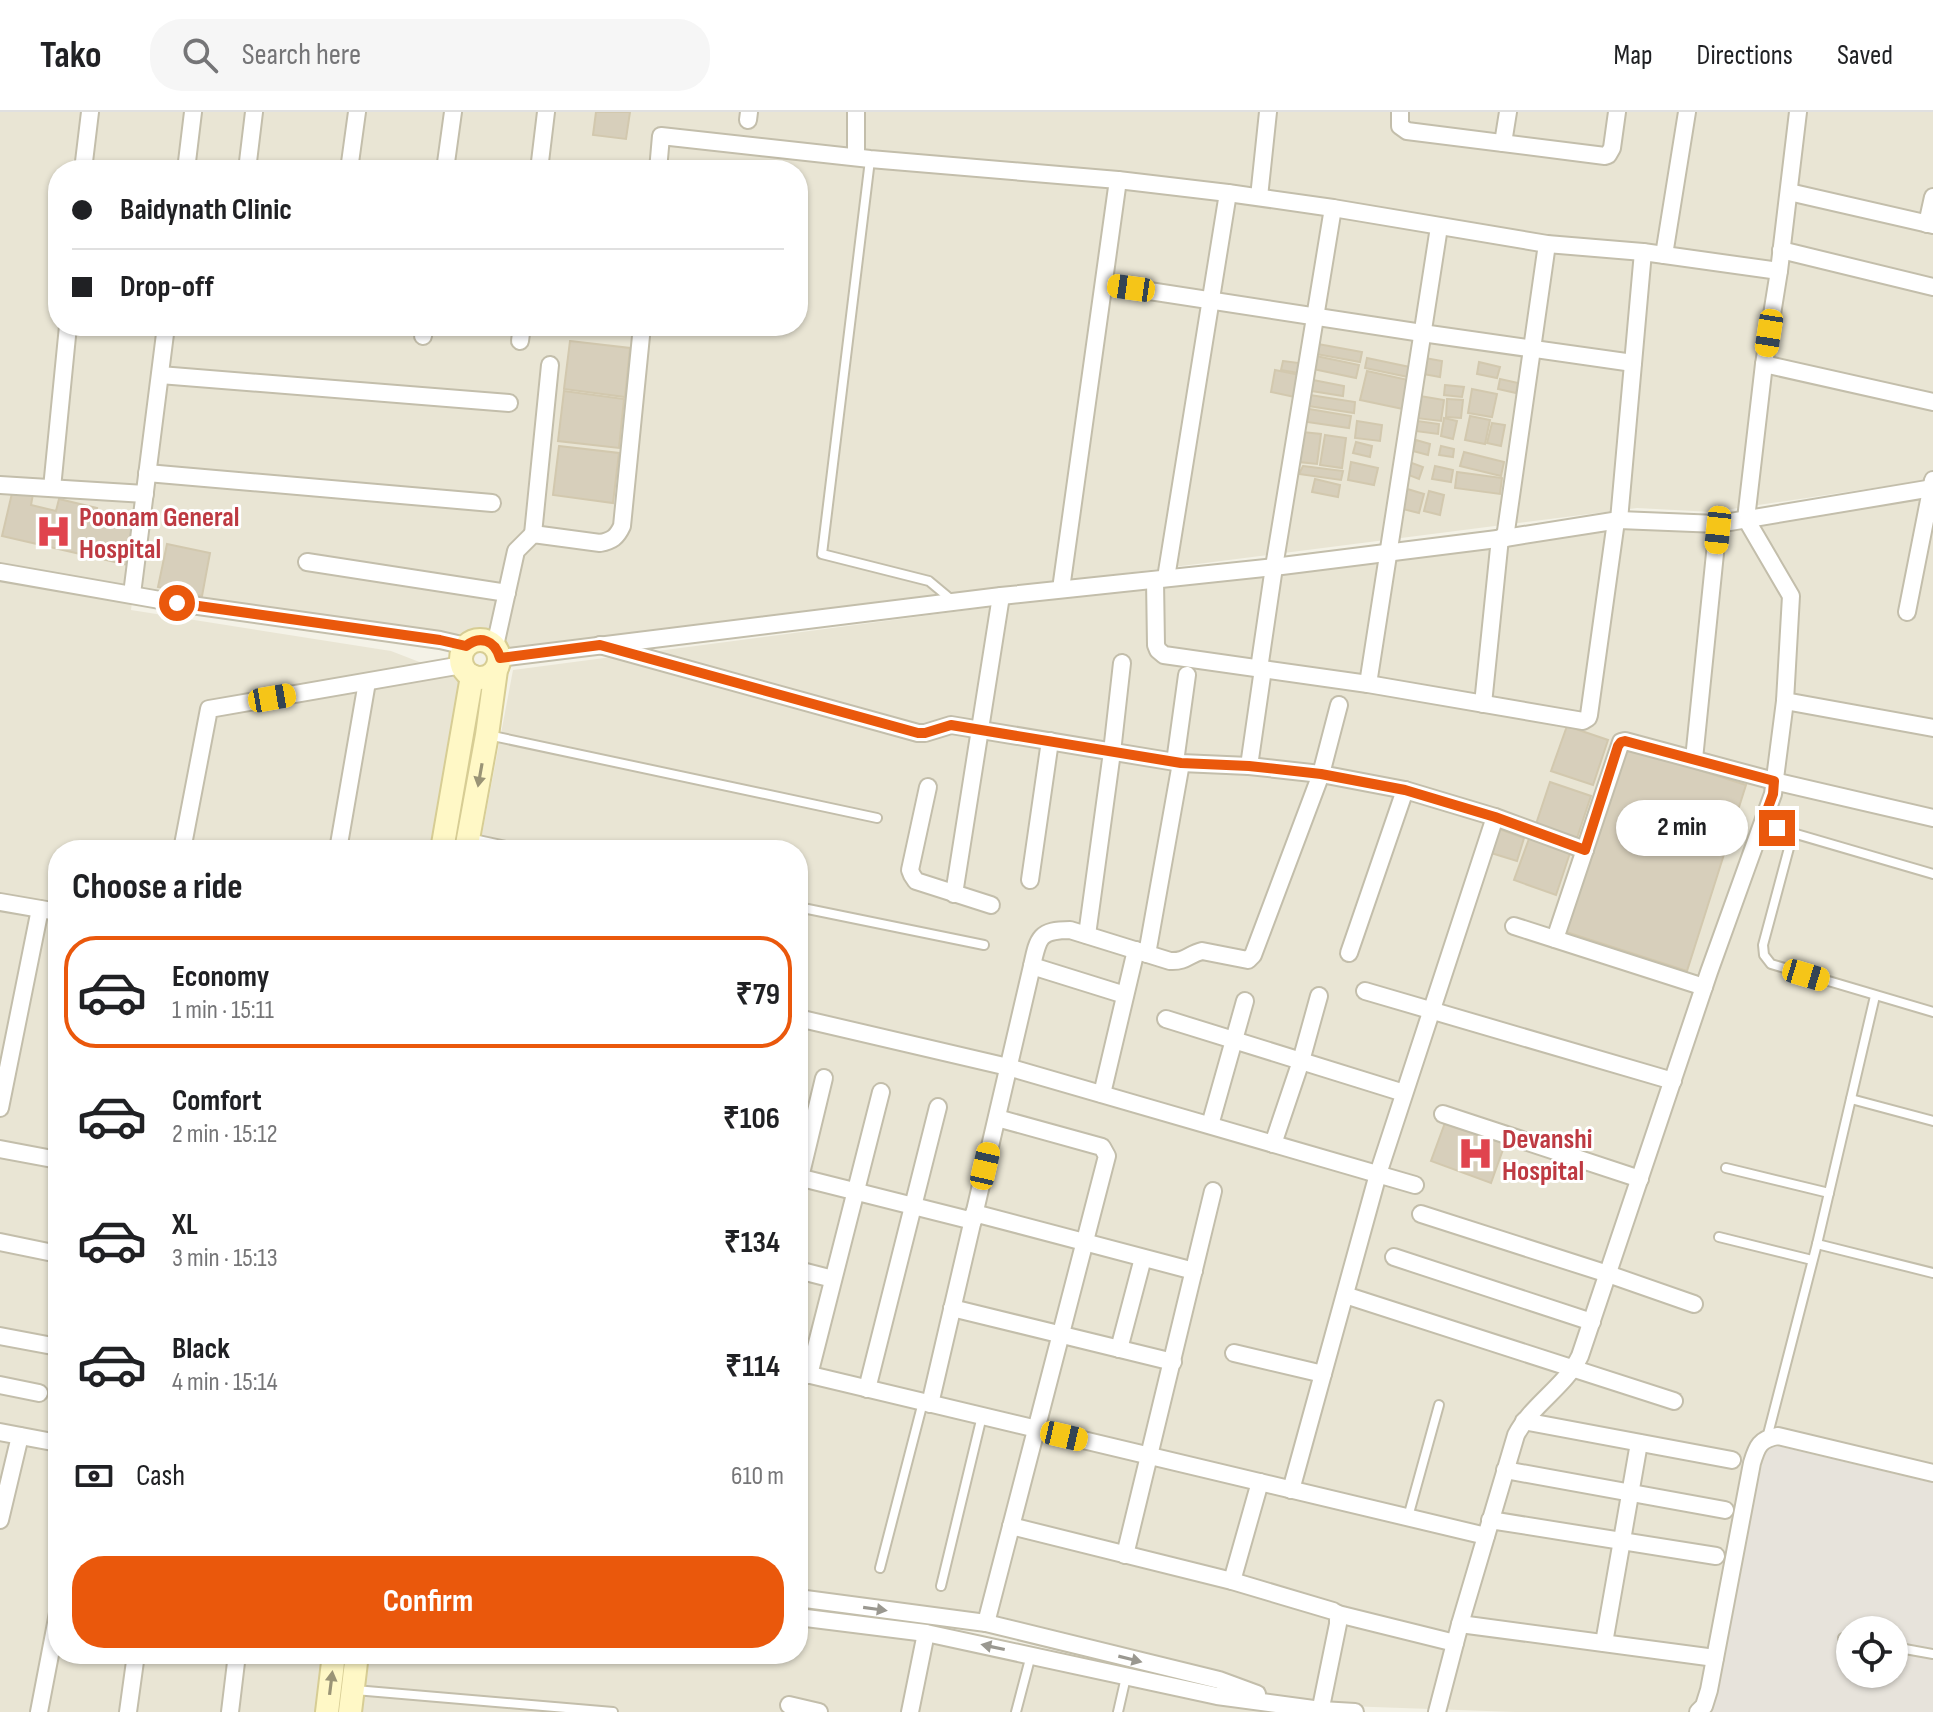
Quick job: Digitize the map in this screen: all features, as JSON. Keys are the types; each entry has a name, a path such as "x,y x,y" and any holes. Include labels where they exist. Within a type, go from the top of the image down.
{"street":[{"path":"84,160 90,112"},
{"path":"187,160 193,112"},
{"path":"248,160 254,112"},
{"path":"350,160 357,112"},
{"path":"446,160 453,112"},
{"path":"540,160 546,112"},
{"path":"856,112 863,158"},
{"path":"1259,197 1268,112"},
{"path":"1400,112 1400,126 1407,131 1605,156 1611,152 1617,112"},
{"path":"1503,143 1508,112"},
{"path":"1664,255 1687,112"},
{"path":"1437,1712 1516,1435 1524,1421 1574,1368 1773,794 1785,701 1791,596 1746,519 1798,112"},
{"path":"659,160 661,136 863,158 1118,180 1333,208 1547,244 1643,252 1779,271"},
{"path":"1061,589 1118,180"},
{"path":"1789,192 1930,224 1933,197"},
{"path":"1228,193 1161,579 1158,650 1171,657 1368,684 1583,721 1588,718 1617,521 1643,252"},
{"path":"1249,766 1274,567 1333,208"},
{"path":"1368,684 1439,227"},
{"path":"1483,704 1502,538 1547,244"},
{"path":"1781,250 1933,287"},
{"path":"1104,284 1633,363"},
{"path":"52,488 67,336"},
{"path":"132,594 165,336"},
{"path":"533,534 600,543 617,537 622,526 641,336"},
{"path":"1764,364 1933,402"},
{"path":"468,840 487,735 507,593 516,551 533,534 550,365"},
{"path":"160,375 509,403"},
{"path":"147,473 492,503"},
{"path":"0,485 145,494"},
{"path":"0,572 177,603 440,640 483,678 497,658 1001,596 1274,567 1617,521 1718,524 1932,486 1907,612"},
{"path":"1694,759 1718,524"},
{"path":"307,562 507,593"},
{"path":"954,894 1001,596"},
{"path":"443,840 467,662 473,641 488,641 497,658"},
{"path":"600,645 918,733 951,725 1178,763 1249,766 1321,774 1405,790 1495,817 1585,850"},
{"path":"184,840 209,709 467,662"},
{"path":"1087,935 1122,663"},
{"path":"1102,1094 1125,995 1142,952 1178,763 1187,675"},
{"path":"340,840 367,682"},
{"path":"1785,701 1933,728"},
{"path":"926,1403 952,1308 1041,937 1054,930 1070,930 1170,961 1188,959 1202,951 1248,960 1253,955 1321,774 1339,705"},
{"path":"1030,880 1050,741"},
{"path":"1555,939 1621,742 1933,818"},
{"path":"928,787 910,870 912,875 916,881 991,905"},
{"path":"1349,953 1405,790"},
{"path":"1291,1490 1378,1174 1495,817"},
{"path":"0,902 48,910"},
{"path":"0,1108 40,909"},
{"path":"1514,926 1704,987"},
{"path":"1032,966 1125,995"},
{"path":"1365,991 1673,1081"},
{"path":"1273,1144 1319,996"},
{"path":"1210,1125 1245,1001"},
{"path":"1166,1019 1404,1093"},
{"path":"808,1020 1008,1067 1415,1185"},
{"path":"808,1144 824,1078"},
{"path":"808,1360 833,1279 881,1092"},
{"path":"867,1389 938,1107"},
{"path":"1443,1114 1640,1179"},
{"path":"986,1623 1107,1156 1102,1147 997,1118"},
{"path":"0,1149 48,1158"},
{"path":"808,1183 1085,1242 1194,1271"},
{"path":"1125,1555 1213,1191"},
{"path":"1421,1214 1694,1304"},
{"path":"0,1242 48,1252"},
{"path":"1394,1257 1592,1322"},
{"path":"1119,1349 1143,1258"},
{"path":"808,1273 833,1279"},
{"path":"1345,1295 1674,1401"},
{"path":"952,1308 1173,1362"},
{"path":"0,1336 48,1345"},
{"path":"1234,1353 1323,1374"},
{"path":"808,1374 1408,1517 1621,1541 1716,1556"},
{"path":"0,1385 39,1393"},
{"path":"1524,1421 1732,1460"},
{"path":"0,1432 48,1441"},
{"path":"0,1520 20,1436"},
{"path":"1698,1712 1704,1706 1715,1658 1752,1463 1759,1444 1767,1438 1778,1436 1933,1473"},
{"path":"1604,1643 1639,1443"},
{"path":"1505,1470 1725,1510"},
{"path":"1232,1581 1260,1482"},
{"path":"1011,1526 1232,1581 1338,1614 1455,1643"},
{"path":"808,1599 986,1623 1219,1680 1289,1704 1321,1711 1355,1712"},
{"path":"1321,1711 1338,1614"},
{"path":"808,1618 926,1633 1031,1655 1126,1677 1216,1704 1289,1704"},
{"path":"1460,1624 1715,1658"},
{"path":"910,1712 926,1633"},
{"path":"39,1712 48,1664"},
{"path":"128,1712 135,1664"},
{"path":"230,1712 236,1664"},
{"path":"327,1712 333,1664"},
{"path":"352,1701 356,1664"},
{"path":"789,1705 819,1712"}],"lane":[{"path":"863,158 822,554 929,581 953,602"},
{"path":"487,735 877,818"},
{"path":"1762,824 1933,874"},
{"path":"1793,833 1763,945 1764,955 1771,964 1933,1012"},
{"path":"808,909 984,945"},
{"path":"1767,1438 1817,1244 1875,996"},
{"path":"1851,1099 1933,1121"},
{"path":"1726,1168 1829,1193"},
{"path":"1719,1237 1812,1260"},
{"path":"1817,1244 1933,1273"},
{"path":"880,1568 926,1403"},
{"path":"1408,1517 1439,1405"},
{"path":"941,1586 982,1416"},
{"path":"1908,1650 1933,1654"},
{"path":"1016,1712 1031,1655"},
{"path":"1118,1712 1126,1677"},
{"path":"352,1701 613,1712"}],"shaded area":[{"path":"0,112 194,112 187,160 48,160 48,336 165,336 131,610 391,651 466,680 438,840 48,840 48,1664 329,1664 323,1712 0,1712"},
{"path":"197,112 1933,112 1933,479 1712,512 1637,508 505,652 493,640 478,636 469,639 137,591 169,336 808,336 808,160 191,160"},
{"path":"1933,496 1933,1468 1766,1433 1705,1691 1693,1712 1515,1712 1317,1705 1290,1701 1221,1677 1000,1616 808,1592 808,840 481,840 513,670 1613,525 1718,530"},
{"path":"1768,1446 1933,1483 1933,1712 1711,1712"},
{"path":"808,1623 920,1637 905,1712 356,1712 362,1664 808,1664"},
{"path":"929,1637 1317,1712 914,1712"}],"building":[{"path":"596,112 630,112 626,139 593,135"},
{"path":"570,341 630,348 625,397 564,389"},
{"path":"1318,344 1362,352 1360,362 1316,354"},
{"path":"1316,356 1359,365 1356,378 1313,369"},
{"path":"1367,358 1410,367 1408,377 1365,368"},
{"path":"1425,358 1442,361 1440,377 1423,374"},
{"path":"1283,361 1299,363 1298,373 1281,370"},
{"path":"1479,362 1500,367 1497,378 1477,374"},
{"path":"1275,370 1300,375 1295,397 1271,392"},
{"path":"1367,371 1408,380 1403,409 1360,400"},
{"path":"1500,379 1518,383 1516,393 1498,389"},
{"path":"1313,380 1344,386 1343,396 1311,391"},
{"path":"1445,385 1464,387 1462,397 1444,395"},
{"path":"1472,389 1497,394 1492,417 1468,413"},
{"path":"564,391 624,399 619,448 558,441"},
{"path":"1310,395 1355,402 1354,413 1308,406"},
{"path":"1420,396 1444,400 1441,421 1416,418"},
{"path":"1447,399 1463,400 1461,418 1446,417"},
{"path":"1309,409 1351,416 1349,428 1307,422"},
{"path":"1470,416 1490,420 1485,444 1465,440"},
{"path":"1444,418 1457,421 1453,439 1441,436"},
{"path":"1357,421 1382,425 1380,441 1355,438"},
{"path":"1417,421 1439,424 1438,434 1415,431"},
{"path":"1492,423 1505,425 1501,446 1487,443"},
{"path":"1302,432 1321,434 1317,464 1299,462"},
{"path":"1325,435 1346,438 1342,468 1320,465"},
{"path":"1416,440 1430,444 1428,455 1413,451"},
{"path":"1356,442 1372,446 1370,457 1353,453"},
{"path":"559,446 619,453 613,503 553,495"},
{"path":"1441,446 1454,449 1453,457 1439,455"},
{"path":"1464,452 1504,462 1501,476 1460,466"},
{"path":"1351,462 1378,468 1374,485 1348,480"},
{"path":"1409,462 1423,467 1419,479 1406,474"},
{"path":"1303,466 1343,471 1341,480 1299,474"},
{"path":"1435,466 1453,470 1451,482 1432,479"},
{"path":"1457,472 1502,478 1500,494 1455,488"},
{"path":"1315,479 1340,485 1338,497 1312,492"},
{"path":"1404,488 1424,494 1419,513 1399,508"},
{"path":"13,489 33,494 31,505 56,511 59,499 97,508 94,520 117,526 120,513 138,517 128,565 2,536"},
{"path":"1429,491 1444,495 1440,515 1424,511"},
{"path":"167,544 210,553 202,596 158,587"},
{"path":"1567,726 1608,740 1593,785 1551,771"},
{"path":"1623,746 1746,785 1687,971 1563,931"},
{"path":"1550,782 1591,796 1576,841 1535,827"},
{"path":"1496,828 1524,838 1517,861 1488,852"},
{"path":"1530,836 1571,850 1556,895 1514,880"},
{"path":"1446,1120 1506,1141 1491,1183 1431,1161"}],"place":[{"name":"Poonam General Hospital","path":"53,532"},
{"name":"Devanshi Hospital","path":"1476,1154"}],"route":[{"path":"177,603 466,646 473,641 488,641 495,646 500,658 600,645 918,733 951,725 1181,763 1321,774 1405,790 1495,817 1585,850 1618,746 1625,741 1774,781 1773,794 1762,824 1777,828"}]}
